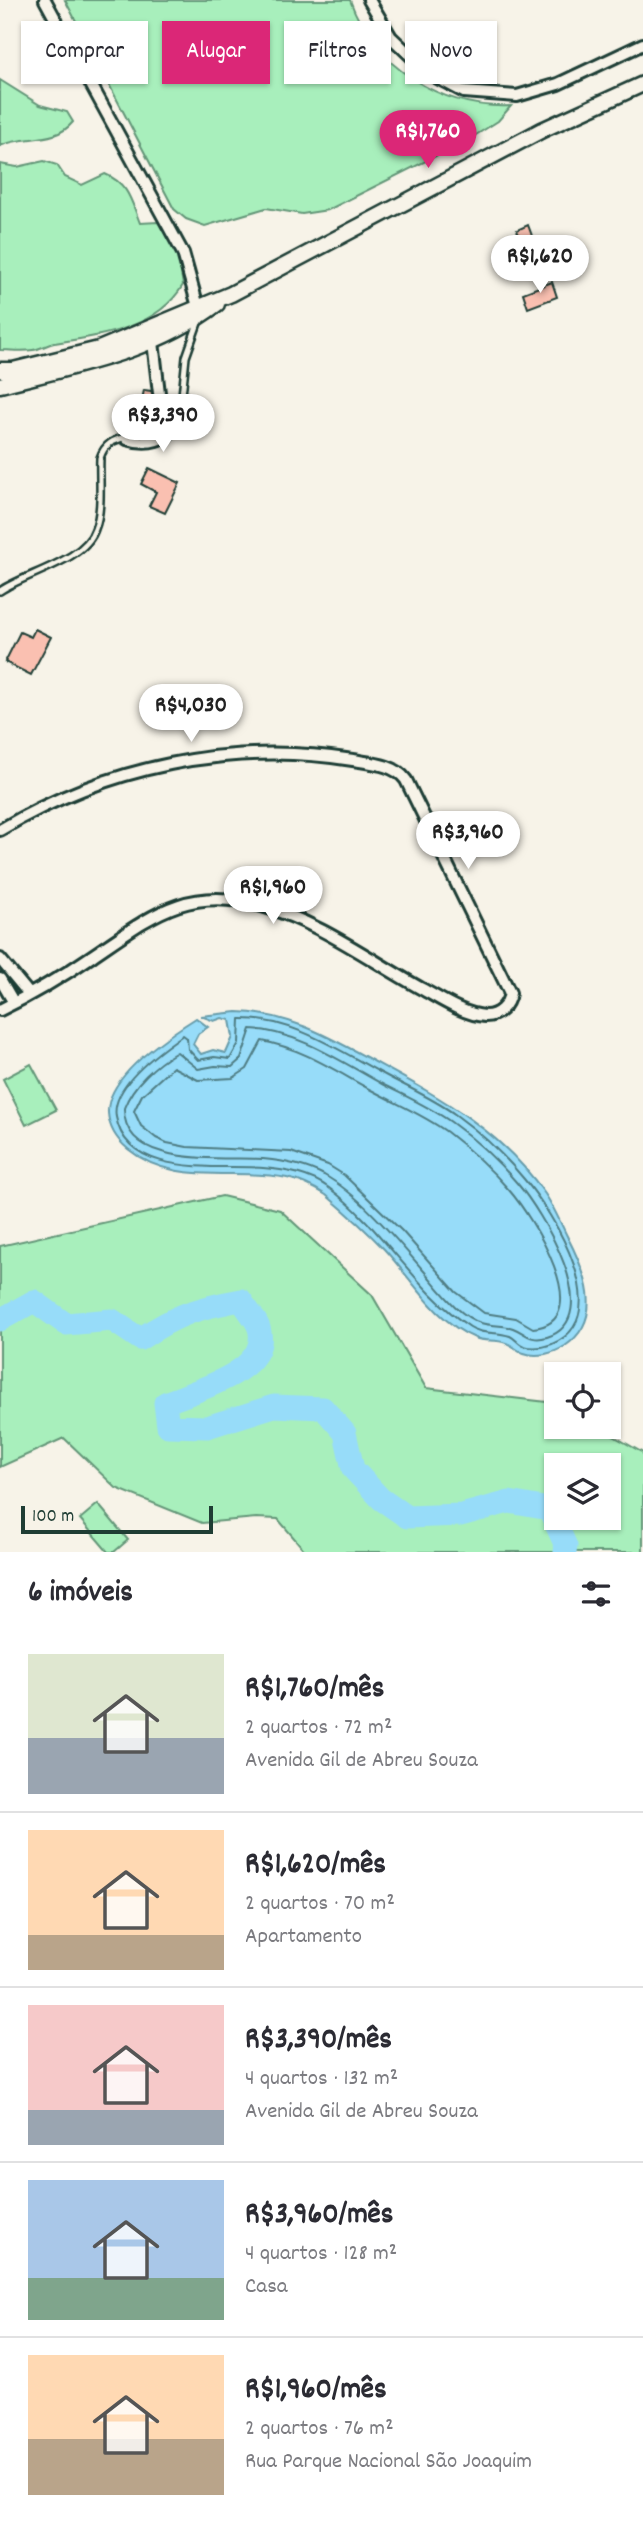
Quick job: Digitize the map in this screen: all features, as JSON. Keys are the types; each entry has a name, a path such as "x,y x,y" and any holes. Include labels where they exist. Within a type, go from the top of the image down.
{"street":[{"path":"45,0 183,253 200,311"},
{"path":"369,0 391,37 430,74 464,92 517,96 558,84 643,44"},
{"path":"0,385 88,362 152,335 542,130 640,88"},
{"path":"0,370 13,370 63,359 152,335"},
{"path":"152,335 159,393"},
{"path":"127,439 142,442 161,439 168,435 177,421"},
{"path":"0,830 37,809 80,790 127,774 206,758 240,754 309,754 371,763 398,771 406,780 510,993 508,1002 498,1012 485,1016 475,1014 432,994 286,914 259,905 210,898 180,904 143,920 73,969 0,1010"},
{"path":"0,958 29,994"},
{"path":"0,979 14,1003"}],"lane":[{"path":"181,405 186,357 200,311"},
{"path":"0,591 65,559 92,537 96,528 103,447 118,438 127,439 146,428 157,408"}],"green space":[{"path":"65,0 350,0 360,21 284,21 284,84 391,84 391,62 405,73 405,84 423,84 460,100 511,106 498,121 468,140 328,210 302,214 266,208 205,226 186,219 174,209 109,84 148,84 148,21 76,21"},
{"path":"0,80 40,105 67,112 73,122 48,137 19,140 0,146"},
{"path":"44,161 57,165 65,177 82,185 105,174 119,183 128,194 140,223 158,222 177,249 183,285 172,300 158,312 126,328 33,350 0,350 0,164 17,167"},
{"path":"31,1064 56,1110 26,1125 3,1079"},
{"path":"222,1196 280,1210 372,1295 426,1388 544,1402 544,1439 619,1439 643,1453 643,1552 306,1552 278,1519 256,1518 202,1523 116,1488 64,1438 0,1467 0,1246"},
{"path":"98,1504 128,1540 114,1552 108,1552 80,1519"}],"water":[{"path":"256,1013 292,1022 342,1044 446,1103 509,1151 528,1171 548,1199 580,1264 588,1294 588,1308 578,1335 561,1349 540,1355 524,1353 502,1342 475,1338 448,1322 436,1311 377,1242 317,1189 287,1178 267,1175 204,1174 165,1168 146,1161 128,1149 112,1129 108,1113 110,1099 117,1085 141,1058 196,1018 208,1027 198,1034 193,1044 201,1054 213,1050 226,1053 233,1037 230,1020 222,1018 214,1021 201,1016"}],"building":[{"path":"528,225 535,244 524,249 517,230"},
{"path":"552,282 557,297 528,308 523,293"},
{"path":"144,390 151,391 157,400 163,400 166,396 166,401 176,403 180,410 186,406 192,407 189,423 178,413 169,419 162,419 164,409 159,403 152,407 141,405"},
{"path":"149,468 180,483 165,513 149,506 156,492 141,484"},
{"path":"35,629 51,637 31,675 5,662 20,632 31,637"}],"waterway":[{"path":"0,1320 34,1301 66,1324 112,1320 140,1339 165,1323 188,1313 241,1300 259,1328 260,1343 254,1357 227,1378 165,1403 168,1426 207,1427 274,1406 323,1408 345,1433 353,1469 381,1499 407,1517 461,1515 509,1502 549,1509 566,1546 565,1552"}]}
